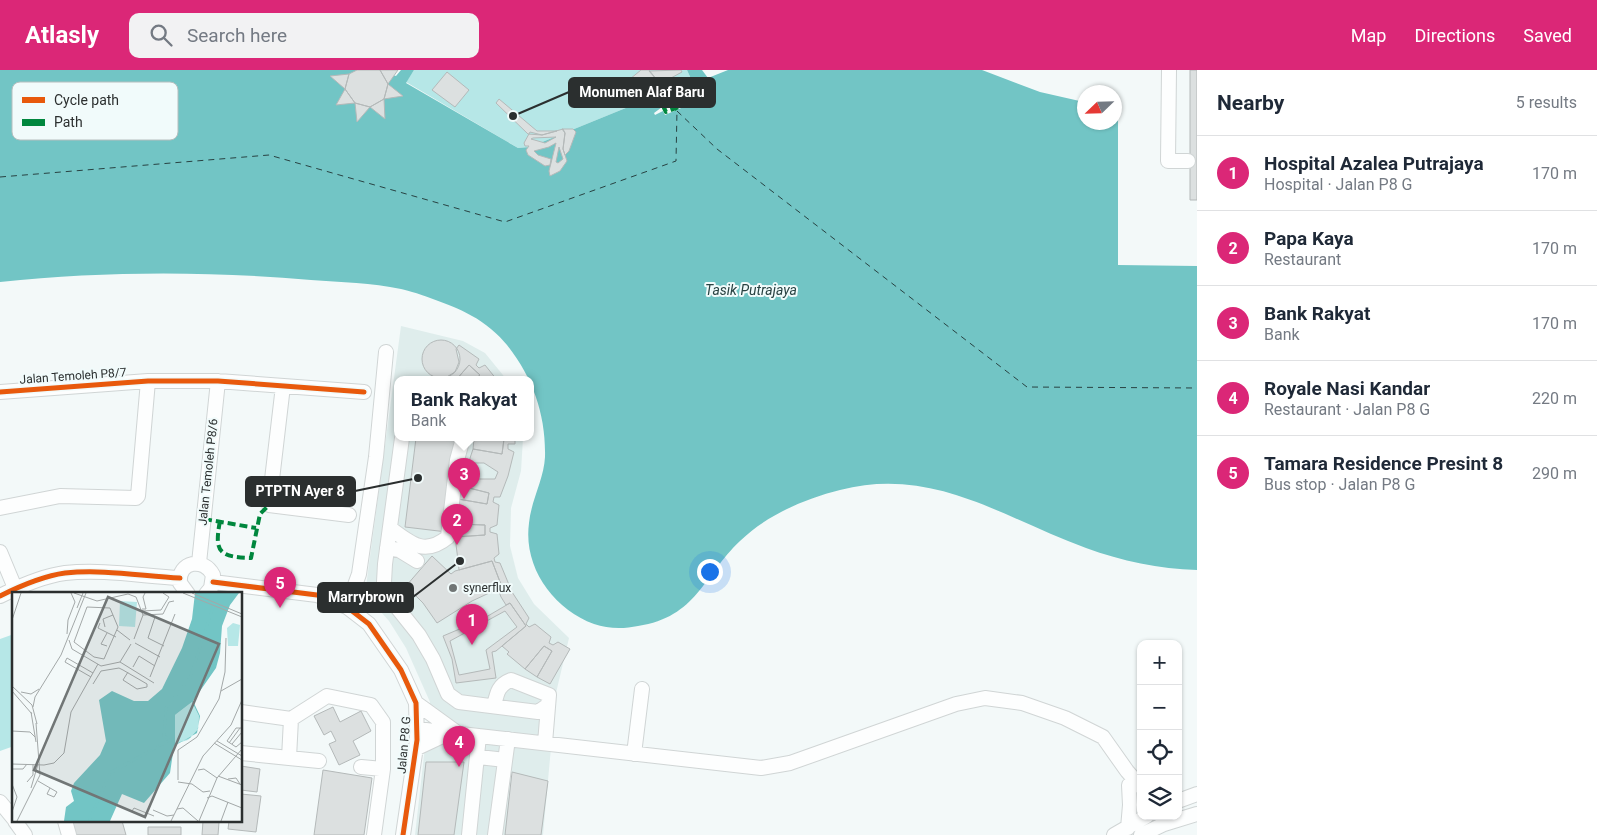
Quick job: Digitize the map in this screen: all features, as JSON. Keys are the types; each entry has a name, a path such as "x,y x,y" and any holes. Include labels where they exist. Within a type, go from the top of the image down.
{"street":[{"path":"1169,70 1168,161 1188,161"},
{"path":"348,607 359,574 376,457 386,352"},
{"path":"0,508 60,496 136,498 138,496 148,381"},
{"name":"Jalan Temoleh P8/7","path":"0,392 148,381 218,381 364,392"},
{"name":"Jalan Temoleh P8/6","path":"198,563 218,381"},
{"path":"283,386 268,506 349,515"},
{"path":"402,441 386,553 384,582 387,595 420,635 434,659 448,694 459,702 543,709"},
{"path":"390,528 414,544 428,548 439,544 448,537 462,441"},
{"path":"376,457 399,460"},
{"path":"386,553 399,550 416,564"},
{"path":"0,552 15,588"},
{"path":"186,592 182,588 180,578 186,567 198,563 210,569 210,588"},
{"path":"0,596 15,588 63,573 91,571 180,578"},
{"name":"Jalan P8 G","path":"210,588 317,595 348,607 369,624 401,670 416,703 416,749 403,835"},
{"path":"494,706 497,690 502,683 511,680 549,695 543,709 546,727 545,743"},
{"path":"634,754 642,689"},
{"path":"242,712 291,720 327,696 371,705 383,722 383,769 374,835"},
{"path":"417,729 762,768 790,763 956,704 985,698 1022,703 1065,718 1104,737 1134,782 1144,821"},
{"path":"416,703 454,733"},
{"path":"288,758 291,720"},
{"path":"416,749 454,733"},
{"path":"469,835 480,736"},
{"path":"495,835 508,739"},
{"path":"242,753 318,762"},
{"path":"478,757 505,760"},
{"path":"361,766 383,769"},
{"path":"1128,828 1134,782"},
{"path":"0,802 12,819"},
{"path":"1114,835 1144,821 1162,825 1197,814"},
{"path":"65,822 69,835"}],"shaded area":[{"path":"414,70 687,70 692,81 530,147 518,148 406,82"},
{"path":"401,326 463,341 485,353 504,376 394,376"},
{"path":"394,378 394,441 523,441 521,471 511,508 510,546 518,578 534,604 569,638 556,693 543,835 415,835 430,702 406,648 389,621 365,594"},
{"path":"12,635 12,747 0,751 0,639"}],"water":[{"name":"Tasik Putrajaya","path":"0,70 376,70 396,76 401,70 414,70 406,83 518,148 530,147 692,81 687,70 702,70 708,78 728,70 982,70 1040,92 1077,100 1077,130 1118,130 1118,265 1197,266 1197,570 1155,566 1100,553 996,510 937,490 906,485 874,484 840,490 813,498 787,509 762,523 727,554 697,593 674,614 658,621 633,627 610,628 599,626 579,617 566,608 554,597 536,570 528,539 529,523 544,465 545,441 540,412 534,392 534,376 527,376 507,345 477,319 448,305 408,291 356,283 194,274 117,274 0,282"}],"pier":[{"path":"681,93 683,95 670,107 693,97 695,102 665,115 663,111 655,115 654,113"}],"building":[{"path":"357,70 380,70 388,84 384,99 370,107 355,103 345,89 349,74"},
{"path":"380,70 398,70 388,84"},
{"path":"641,70 649,70 661,85 634,95 630,79"},
{"path":"681,70 682,72 671,78 672,82 662,86 649,71"},
{"path":"1190,70 1197,70 1197,200 1190,200"},
{"path":"447,72 469,90 455,107 432,90"},
{"path":"349,74 345,89 330,76"},
{"path":"692,81 696,90 676,96 673,89"},
{"path":"388,84 403,96 384,99"},
{"path":"345,89 355,103 336,105"},
{"path":"384,99 385,119 370,107"},
{"path":"499,99 537,131 557,131 542,135 528,134 496,103"},
{"path":"355,103 370,107 357,122"},
{"path":"562,129 573,129 576,132 569,151 565,155 563,149 565,133"},
{"path":"563,129 565,133 563,149 567,161 560,171 550,176 549,171 556,143 534,151 538,155 551,159 550,165 545,166 528,155 526,150 529,146 525,146 524,143 530,132 542,135","holes":["556,137 545,143 531,139 533,138","559,147 563,159 558,163 556,162"]},
{"path":"441,340 448,342 458,352 460,359 458,366 448,376 434,376 424,366 422,359 424,352 434,342"},
{"path":"459,345 479,359 476,365 479,368 485,365 494,376 479,376 480,375 469,365 459,376 448,376 455,372 459,362 456,349"},
{"path":"469,365 480,375 479,376 459,376"},
{"path":"416,441 458,441 447,532 405,527"},
{"path":"474,441 504,441 502,454 473,449"},
{"path":"504,441 515,441 515,444 508,444 508,449 514,452 508,476 500,497 494,497 493,502 499,505 497,525 490,528 490,532 497,534 499,554 494,558 495,562 500,563 512,592 529,618 526,624 529,627 535,624 551,637 549,643 553,645 558,642 570,649 550,684 537,677 552,651 544,646 525,669 507,654 509,652 502,646 526,626 510,603 506,605 501,597 498,589 502,587 492,561 459,570 455,537 485,535 485,525 455,524 458,499 487,504 489,493 461,486 473,449 502,454","holes":["471,463 484,463 498,472 495,479 479,479 468,471"]},
{"path":"461,486 489,493 487,504 458,499"},
{"path":"455,524 485,525 485,535 455,537"},
{"path":"432,556 451,574 455,571 492,561 502,587 472,601 437,623 423,603 406,586"},
{"path":"510,603 526,626 496,651 492,652 496,678 456,683 452,659 443,636 481,620"},
{"path":"505,611 517,627 486,650 490,669 459,675 450,641"},
{"path":"544,646 552,651 537,677 525,669"},
{"path":"333,707 340,722 361,711 371,731 353,741 360,755 339,765 329,744 336,741 331,731 324,735 314,716"},
{"path":"426,762 464,762 454,835 418,835"},
{"path":"242,766 260,769 257,792 242,790"},
{"path":"323,770 372,778 364,835 314,835"},
{"path":"512,772 548,781 541,835 505,835"},
{"path":"242,794 261,796 256,832 228,829 229,822 242,822"},
{"path":"70,822 122,822 126,835 75,835"},
{"path":"203,822 219,822 218,835 202,835"},
{"path":"148,827 181,827 181,835 148,835"}],"ferry route":[{"path":"0,177 269,155 505,222 676,161 677,110"},
{"path":"677,111 717,149 1027,387 1197,388"}],"marked path":[{"path":"677,110 676,108 666,112 664,108 682,94 678,84"},
{"path":"220,521 218,540 221,551 232,556 251,558 260,514 269,505"},
{"path":"204,519 256,528"}],"cycle path":[{"path":"0,392 148,381 218,381 364,392"},
{"path":"0,596 48,576 65,573 108,572 180,578"},
{"path":"213,582 317,595 347,607 369,624 401,670 416,703 417,740 403,835"}],"place":[{"name":"Monumen Alaf Baru","path":"513,116"},
{"name":"PTPTN Ayer 8","path":"418,478"},
{"name":"Bank Rakyat","path":"464,499"},
{"name":"Papa Kaya","path":"457,545"},
{"name":"Marrybrown","path":"460,561"},
{"name":"synerflux","path":"453,588"},
{"name":"Tamara Residence Presint 8","path":"280,608"},
{"name":"Hospital Azalea Putrajaya","path":"472,645"},
{"name":"Royale Nasi Kandar","path":"459,767"}]}
